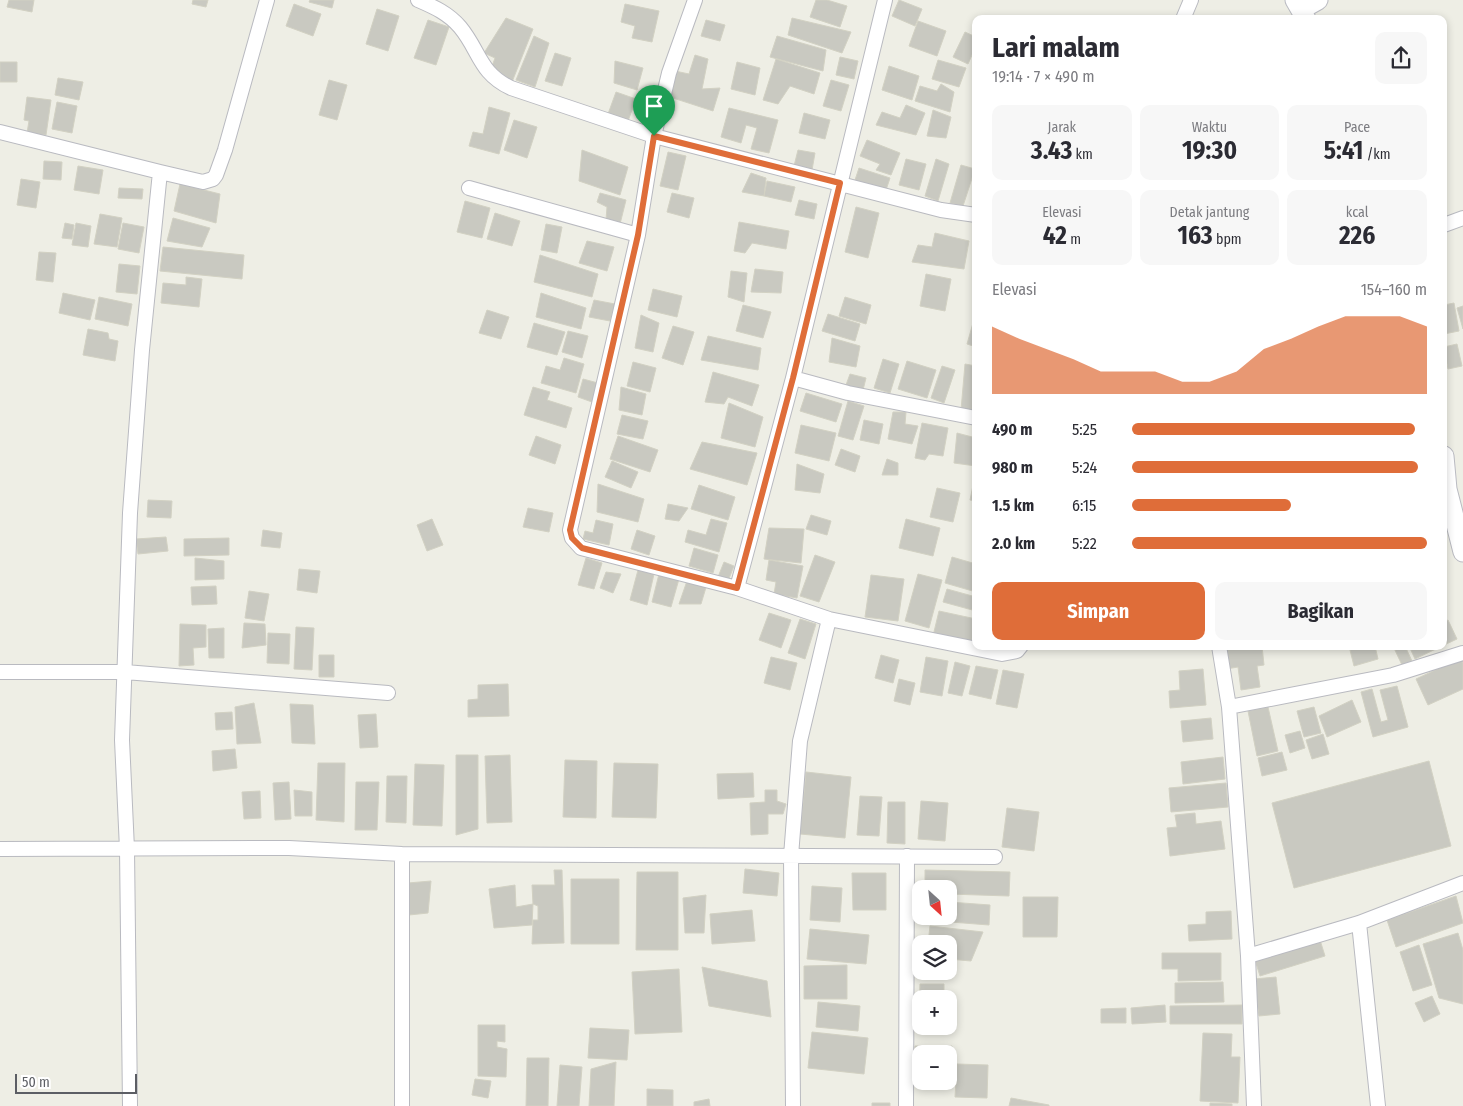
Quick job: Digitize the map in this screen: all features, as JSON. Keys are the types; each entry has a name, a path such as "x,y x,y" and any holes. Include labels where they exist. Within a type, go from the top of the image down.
{"street":[{"path":"0,132 203,182 212,179 216,175 267,0"},
{"path":"418,0 437,8 460,28 482,63 497,81 511,88 654,136 941,210 972,214"},
{"path":"695,0 669,73 654,136 638,235 570,530 572,538 582,548 737,588 829,619 972,648"},
{"path":"737,588 793,378 886,0"},
{"path":"1185,15 1191,0"},
{"path":"1301,9 1318,0"},
{"path":"130,1106 127,849 122,740 124,672 130,513 142,350 160,172"},
{"path":"468,188 638,235"},
{"path":"1447,224 1463,218"},
{"path":"793,378 848,393 972,417"},
{"path":"1447,489 1463,552"},
{"path":"793,1106 791,856 800,741 829,619"},
{"path":"982,650 1002,654 1018,650"},
{"path":"1220,650 1229,707 1248,956 1254,1106"},
{"path":"1229,707 1393,676 1463,653"},
{"path":"0,672 124,672 388,693"},
{"path":"0,849 289,848 402,854 995,857"},
{"path":"402,854 402,1106"},
{"path":"906,1106 907,856"},
{"path":"1248,956 1359,923 1463,883"},
{"path":"1359,923 1378,1106"}],"building":[{"path":"9,0 34,0 32,12 7,7"},
{"path":"193,0 208,0 206,7 192,4"},
{"path":"310,0 334,0 332,8 309,2"},
{"path":"816,0 827,0 847,6 840,27 810,17"},
{"path":"899,0 922,9 915,26 892,16"},
{"path":"294,4 321,14 313,36 286,26"},
{"path":"625,4 659,11 652,42 632,38 635,26 621,22"},
{"path":"377,9 399,16 388,51 366,44"},
{"path":"506,18 533,29 512,82 491,69 495,58 484,53"},
{"path":"792,18 851,32 842,53 788,35"},
{"path":"428,20 449,27 436,65 414,58"},
{"path":"706,20 725,25 720,41 701,36"},
{"path":"918,21 946,31 937,56 909,46"},
{"path":"965,32 972,35 972,55 968,64 953,57"},
{"path":"534,36 549,43 535,87 516,80"},
{"path":"777,36 826,50 823,71 770,57"},
{"path":"555,53 571,58 562,86 545,81"},
{"path":"695,55 708,59 702,89 720,88 713,111 670,97 675,71 689,74"},
{"path":"840,57 858,61 854,79 836,75"},
{"path":"776,59 820,73 814,94 790,86 778,104 763,100"},
{"path":"938,60 966,68 959,87 932,79"},
{"path":"615,61 643,68 637,90 614,83"},
{"path":"0,62 17,62 17,82 0,82"},
{"path":"737,62 760,68 755,95 731,89"},
{"path":"889,66 919,76 912,100 882,90"},
{"path":"58,78 83,82 79,100 55,95"},
{"path":"329,80 347,85 337,120 319,115"},
{"path":"831,80 849,85 841,111 823,106"},
{"path":"941,84 954,92 950,112 915,101 920,86 937,91"},
{"path":"616,92 636,99 628,121 608,114"},
{"path":"27,97 51,100 46,135 27,133 29,121 24,120"},
{"path":"57,102 77,106 72,133 52,129"},
{"path":"906,105 925,113 916,135 876,125 882,112 900,118"},
{"path":"489,107 510,113 499,154 469,146 473,132 483,134"},
{"path":"729,108 778,120 769,153 751,149 757,128 746,125 741,143 721,137"},
{"path":"933,110 951,117 946,138 927,136"},
{"path":"804,113 830,120 825,139 799,133"},
{"path":"514,120 537,127 527,158 504,150"},
{"path":"867,140 900,153 891,175 876,170 880,164 860,156"},
{"path":"582,150 628,167 620,195 579,181"},
{"path":"798,150 815,153 812,170 794,166"},
{"path":"668,152 686,156 678,190 660,186"},
{"path":"906,159 926,164 919,190 899,185"},
{"path":"936,159 949,164 938,201 925,196"},
{"path":"44,161 62,162 61,180 43,179"},
{"path":"961,165 972,168 972,178 963,206 950,203"},
{"path":"78,166 103,170 99,194 74,190"},
{"path":"859,168 890,178 885,193 854,183"},
{"path":"751,173 766,178 764,196 742,192"},
{"path":"21,179 40,182 36,208 17,205"},
{"path":"767,181 795,187 791,202 764,196"},
{"path":"180,184 220,194 216,223 174,211"},
{"path":"119,188 143,189 142,199 118,198"},
{"path":"600,193 626,200 620,224 606,220 607,207 597,202"},
{"path":"672,193 694,198 689,218 667,212"},
{"path":"799,200 817,204 814,219 795,215"},
{"path":"465,201 490,208 482,238 457,232"},
{"path":"856,207 879,213 868,258 845,252"},
{"path":"495,213 520,221 512,246 487,239"},
{"path":"100,214 122,218 117,247 94,244"},
{"path":"173,218 210,228 202,247 167,241"},
{"path":"739,222 789,231 786,249 752,243 745,253 734,251"},
{"path":"65,223 74,225 72,239 62,238"},
{"path":"76,223 91,226 88,247 72,245"},
{"path":"123,223 144,227 139,253 118,249"},
{"path":"546,224 562,227 557,253 541,250"},
{"path":"935,233 969,241 964,269 912,262 918,245 932,247"},
{"path":"587,241 614,247 607,271 579,263"},
{"path":"163,247 244,255 242,279 160,271"},
{"path":"39,252 56,253 53,282 36,280"},
{"path":"540,255 598,274 592,297 534,282"},
{"path":"119,264 140,266 137,294 116,292"},
{"path":"755,269 783,272 781,293 751,292"},
{"path":"731,271 747,273 744,302 728,297"},
{"path":"926,274 951,279 945,311 920,306"},
{"path":"186,277 202,279 199,307 161,303 163,283 186,285"},
{"path":"653,289 682,296 677,317 648,310"},
{"path":"63,293 95,300 90,320 59,313"},
{"path":"541,293 586,308 581,329 536,317"},
{"path":"99,297 132,304 128,326 95,319"},
{"path":"845,297 871,305 866,324 839,316"},
{"path":"594,300 615,304 610,321 589,317"},
{"path":"1454,303 1459,331 1447,333 1447,304"},
{"path":"743,305 771,312 763,338 736,331"},
{"path":"1463,306 1463,329 1457,308"},
{"path":"487,310 509,317 501,339 479,333"},
{"path":"828,314 860,324 855,341 822,331"},
{"path":"641,315 659,323 653,352 635,348"},
{"path":"534,323 565,332 557,355 527,347"},
{"path":"673,326 694,332 683,365 662,358"},
{"path":"972,326 972,346 967,344"},
{"path":"88,329 108,333 109,339 118,341 115,361 83,355"},
{"path":"568,331 588,336 582,358 562,352"},
{"path":"708,336 761,348 758,370 701,360"},
{"path":"832,338 860,346 856,367 829,362"},
{"path":"1457,344 1462,366 1448,369 1447,346"},
{"path":"564,358 584,364 576,393 541,383 546,366 560,370"},
{"path":"883,359 899,364 890,393 874,388"},
{"path":"907,361 936,370 927,398 898,389"},
{"path":"633,362 656,368 650,392 627,386"},
{"path":"965,364 972,365 972,410 961,410"},
{"path":"942,366 955,370 944,403 931,398"},
{"path":"713,372 759,385 752,406 728,397 724,404 705,402"},
{"path":"850,374 866,378 863,390 846,385"},
{"path":"583,379 598,383 592,402 578,397"},
{"path":"533,387 550,392 547,400 572,408 566,428 524,415"},
{"path":"621,387 646,394 642,415 619,410"},
{"path":"806,393 842,404 836,422 800,411"},
{"path":"848,401 864,406 853,440 838,436"},
{"path":"729,403 763,417 755,447 721,438"},
{"path":"893,412 906,412 905,424 918,426 912,444 888,439"},
{"path":"622,415 648,421 643,439 617,434"},
{"path":"864,420 883,424 879,444 860,440"},
{"path":"922,423 948,428 943,456 929,454 925,460 915,458"},
{"path":"801,425 836,433 829,461 795,453"},
{"path":"957,433 972,437 972,465 954,463"},
{"path":"536,436 561,445 555,464 529,455"},
{"path":"618,436 658,450 650,472 610,459"},
{"path":"702,442 757,453 747,485 690,469"},
{"path":"841,449 860,456 855,472 835,465"},
{"path":"887,459 898,463 898,475 882,475"},
{"path":"612,461 638,472 631,488 605,477"},
{"path":"797,464 824,474 820,493 795,490"},
{"path":"598,484 644,499 638,522 597,512"},
{"path":"699,485 735,497 728,520 691,509"},
{"path":"937,488 960,493 953,522 930,517"},
{"path":"148,500 172,501 171,518 147,517"},
{"path":"668,504 688,508 679,521 665,519"},
{"path":"528,508 553,513 549,532 523,527"},
{"path":"811,515 831,521 827,535 806,529"},
{"path":"432,519 443,545 427,551 417,525"},
{"path":"711,519 727,523 719,552 685,542 688,530 706,535"},
{"path":"906,519 940,528 933,556 899,548"},
{"path":"596,520 613,524 609,545 583,539 585,531 593,533"},
{"path":"769,528 804,529 801,563 764,559"},
{"path":"263,530 282,533 280,548 261,546"},
{"path":"637,530 655,536 649,555 631,549"},
{"path":"166,537 168,551 138,554 136,539"},
{"path":"229,538 229,555 184,556 184,539"},
{"path":"694,548 718,555 713,573 689,566"},
{"path":"815,555 835,562 819,602 800,596"},
{"path":"952,557 972,563 972,591 945,583"},
{"path":"195,558 224,561 224,579 195,580"},
{"path":"586,558 602,563 594,589 578,585"},
{"path":"769,560 803,566 797,598 774,594 776,582 766,580"},
{"path":"724,562 734,566 728,581 718,577"},
{"path":"299,569 320,571 317,593 297,590"},
{"path":"638,570 654,574 647,605 630,600"},
{"path":"606,572 621,574 613,593 600,588"},
{"path":"659,574 679,579 671,607 652,602"},
{"path":"918,574 942,580 929,628 905,621"},
{"path":"871,575 904,579 898,621 865,617"},
{"path":"688,578 707,584 701,604 679,604"},
{"path":"216,586 217,604 192,605 191,587"},
{"path":"947,589 972,596 972,610 943,602"},
{"path":"249,591 269,594 264,621 245,618"},
{"path":"939,611 972,618 972,643 933,636"},
{"path":"769,613 791,620 781,648 759,640"},
{"path":"800,619 816,624 805,659 788,653"},
{"path":"1447,620 1457,639 1447,644"},
{"path":"244,623 265,624 266,645 242,648"},
{"path":"180,624 206,625 206,647 193,648 194,665 179,666"},
{"path":"296,627 314,628 312,670 294,669"},
{"path":"224,628 224,658 209,658 208,629"},
{"path":"268,633 290,634 289,664 267,663"},
{"path":"1223,650 1262,650 1264,665 1257,666 1260,687 1241,690 1238,667 1226,669"},
{"path":"1350,650 1376,650 1378,659 1354,666"},
{"path":"1395,650 1407,650 1412,661 1402,665"},
{"path":"1411,650 1434,650 1415,659"},
{"path":"319,655 334,655 334,677 319,677"},
{"path":"881,655 899,660 893,683 875,678"},
{"path":"771,657 797,663 790,690 764,683"},
{"path":"926,657 948,661 942,696 920,692"},
{"path":"1461,658 1463,663 1463,689 1428,705 1416,679"},
{"path":"955,662 970,666 962,696 948,693"},
{"path":"976,666 998,670 991,699 969,694"},
{"path":"1203,669 1206,705 1170,708 1169,691 1180,690 1179,671"},
{"path":"1003,670 1024,674 1017,708 996,704"},
{"path":"899,679 915,683 910,705 894,701"},
{"path":"508,684 509,716 468,717 468,700 478,699 478,685"},
{"path":"1397,686 1408,727 1373,737 1361,692 1372,689 1381,722 1388,720 1380,690"},
{"path":"1352,700 1361,722 1327,737 1319,716"},
{"path":"254,703 261,743 237,744 235,707"},
{"path":"290,704 313,705 315,744 292,743"},
{"path":"1268,707 1278,751 1257,756 1248,711"},
{"path":"1314,707 1321,733 1304,737 1297,711"},
{"path":"232,712 233,729 216,730 215,713"},
{"path":"376,714 378,747 360,748 358,715"},
{"path":"1211,718 1213,739 1183,742 1181,721"},
{"path":"1300,731 1305,748 1290,753 1285,735"},
{"path":"1323,734 1329,754 1312,759 1306,740"},
{"path":"235,749 237,768 213,771 212,751"},
{"path":"1282,752 1287,770 1262,776 1258,758"},
{"path":"456,755 478,755 478,829 456,835"},
{"path":"510,755 512,822 487,823 485,756"},
{"path":"1223,757 1225,779 1183,784 1181,762"},
{"path":"565,760 597,761 596,818 563,817"},
{"path":"1429,761 1451,846 1294,888 1272,803"},
{"path":"318,763 345,763 344,822 316,820"},
{"path":"614,763 658,764 656,818 612,817"},
{"path":"415,764 444,765 442,826 413,825"},
{"path":"806,772 851,777 845,838 800,834"},
{"path":"753,773 754,797 718,799 717,774"},
{"path":"387,776 407,776 406,823 386,822"},
{"path":"289,782 291,819 275,820 273,783"},
{"path":"356,782 379,782 377,830 355,830"},
{"path":"1226,783 1228,807 1171,812 1169,788"},
{"path":"294,790 312,792 312,816 295,816"},
{"path":"765,790 777,790 777,801 786,804 783,814 768,814 768,834 751,835 750,803 765,802"},
{"path":"260,791 261,818 244,819 242,792"},
{"path":"860,796 882,797 879,836 857,835"},
{"path":"921,801 948,803 945,841 918,839"},
{"path":"888,802 905,802 905,844 887,843"},
{"path":"1007,808 1039,812 1034,851 1002,847"},
{"path":"1195,813 1196,824 1221,821 1225,849 1170,856 1167,828 1177,827 1175,815"},
{"path":"745,869 779,873 777,896 743,893"},
{"path":"554,870 562,870 564,943 532,944 533,920 538,920 538,906 533,904 532,885 555,885"},
{"path":"925,870 1010,872 1009,896 958,894 958,880 925,880"},
{"path":"637,872 678,872 678,950 636,950"},
{"path":"852,873 886,873 886,910 853,910"},
{"path":"571,879 619,879 619,944 571,944"},
{"path":"431,881 428,913 409,915 408,883"},
{"path":"515,885 516,907 533,904 532,925 494,928 489,889"},
{"path":"812,886 842,888 840,922 810,920"},
{"path":"706,895 704,933 685,933 683,898"},
{"path":"1456,896 1463,923 1396,947 1387,920"},
{"path":"1023,897 1058,897 1057,937 1023,937"},
{"path":"958,903 990,905 989,925 958,923"},
{"path":"752,910 755,941 712,944 710,914"},
{"path":"1231,911 1232,939 1189,941 1188,925 1206,924 1206,912"},
{"path":"930,926 983,932 971,961 957,960 957,935 929,935"},
{"path":"810,929 869,935 866,964 807,959"},
{"path":"1458,933 1463,950 1463,1004 1439,998 1423,944"},
{"path":"1320,940 1325,956 1260,976 1255,960"},
{"path":"1419,945 1432,985 1413,991 1400,952"},
{"path":"1162,953 1221,953 1221,980 1178,981 1178,969 1162,969"},
{"path":"847,965 847,999 804,999 804,966"},
{"path":"702,967 767,981 771,1017 709,1006"},
{"path":"679,969 682,1032 635,1034 632,972"},
{"path":"1276,977 1280,1014 1259,1016 1254,979"},
{"path":"1223,982 1224,1002 1175,1003 1175,983"},
{"path":"920,984 944,984 944,990 920,990"},
{"path":"1432,996 1440,1014 1424,1022 1415,1003"},
{"path":"818,1002 860,1006 858,1031 816,1027"},
{"path":"1165,1005 1166,1022 1132,1024 1131,1008"},
{"path":"1242,1005 1242,1024 1170,1024 1170,1006"},
{"path":"1126,1008 1126,1023 1101,1023 1101,1009"},
{"path":"478,1025 505,1025 505,1042 497,1041 497,1047 507,1049 506,1077 478,1076"},
{"path":"590,1028 629,1030 627,1060 588,1058"},
{"path":"812,1032 868,1038 864,1074 808,1068"},
{"path":"1203,1033 1232,1034 1231,1057 1240,1057 1238,1103 1200,1101"},
{"path":"527,1058 549,1058 548,1106 526,1106"},
{"path":"616,1062 614,1106 589,1106 591,1069"},
{"path":"957,1064 988,1065 987,1098 955,1097 955,1090 957,1090"},
{"path":"560,1065 582,1067 579,1106 557,1106"},
{"path":"475,1079 491,1081 488,1098 472,1095"},
{"path":"647,1089 673,1090 673,1106 647,1106"},
{"path":"1011,1098 1049,1105 1049,1106 1009,1106"},
{"path":"709,1099 710,1106 694,1106 694,1102"},
{"path":"872,1103 890,1103 890,1106 872,1106"},
{"path":"1210,1103 1232,1104 1232,1106 1210,1106"}],"route":[{"path":"654,136 840,183 793,378 737,588 582,548 572,538 570,530 638,235 654,136"}]}
